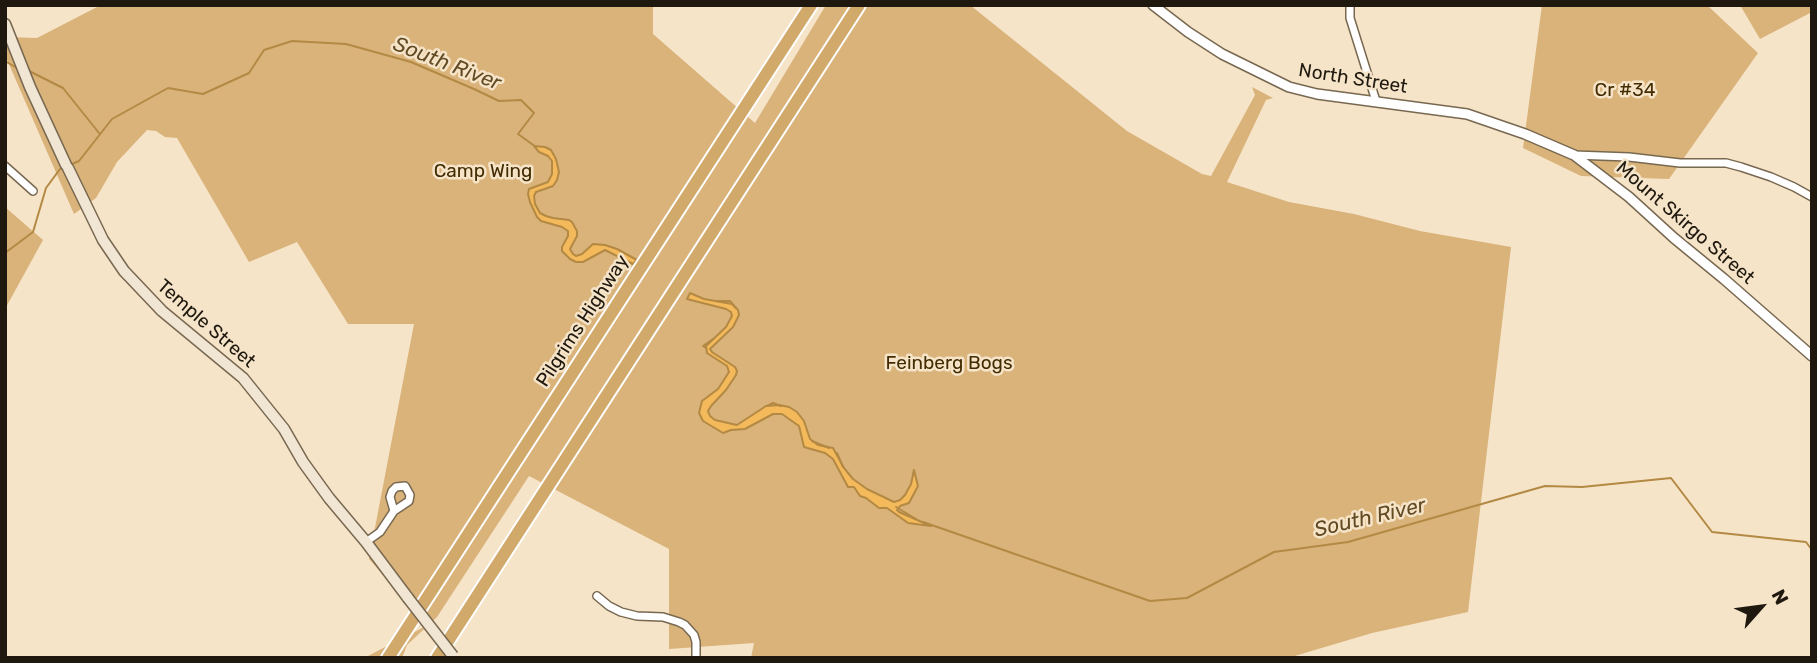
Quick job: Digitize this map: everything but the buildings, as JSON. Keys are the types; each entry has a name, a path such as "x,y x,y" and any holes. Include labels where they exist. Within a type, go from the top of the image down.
{"highway":[{"name":"Pilgrims Highway","path":"388,658 811,5"},
{"path":"437,658 859,5"}],"main road":[{"name":"Temple Street","path":"5,24 30,87 67,167 103,240 124,271 170,318 243,378 284,429 303,462 329,498 454,657"}],"street":[{"name":"North Street","path":"1153,5 1210,47 1278,83 1298,90 1467,114 1525,134"},
{"path":"1350,5 1350,18 1376,101"},
{"name":"Mount Skirgo Street","path":"1525,134 1574,155 1598,171 1812,356"},
{"path":"1574,155 1629,157 1680,163 1726,163 1782,182 1812,197"},
{"path":"5,166 33,191"},
{"path":"366,542 380,532 394,511"},
{"path":"597,596 621,612 663,617 678,622 694,635 696,658"}],"green space":[{"name":"Feinberg Bogs","path":"101,5 653,5 653,34 755,123 826,5 970,5 1127,131 1202,174 1211,176 1255,95 1252,87 1273,98 1266,100 1227,182 1289,202 1354,214 1420,231 1511,247 1468,612 1372,633 1288,658 751,658 754,643 669,649 669,549 529,476 437,617 407,645 402,658 364,658 428,625 369,559 414,324 348,324 297,242 249,262 177,138 165,137 156,131 147,130 117,162 96,198 74,214 5,55 5,37 37,38"},
{"name":"Cr #34","path":"1542,5 1707,5 1758,53 1669,179 1581,176 1523,148"},
{"path":"1740,5 1812,5 1812,12 1760,39"},
{"path":"5,207 43,240 5,309"}],"shaded area":[{"path":"534,146 551,150 559,172 553,186 536,192 535,204 540,213 546,216 572,222 577,231 570,249 573,254 582,254 593,244 605,245 637,260 633,264 605,250 583,262 570,259 562,251 568,231 541,221 530,202 529,189 548,182 552,174 552,161"},
{"path":"690,293 704,299 732,304 739,315 733,327 710,349 737,371 726,390 708,411 710,416 715,420 737,425 766,406 789,407 804,421 810,439 818,445 833,448 853,479 867,489 894,502 900,500 911,484 914,470 918,486 909,503 897,510 931,526 908,523 887,508 879,508 860,496 854,487 848,487 833,459 825,453 804,447 799,426 782,414 773,414 745,429 723,433 703,421 699,413 702,401 718,389 729,372 727,366 707,353 706,346 726,327 732,316 726,309 687,299"}],"waterway":[{"name":"South River","path":"72,164 79,161 112,119 168,88 203,94 249,73 264,50 292,41 346,44 411,62 499,101 521,100 534,113 518,134 536,147"},
{"path":"5,61 17,68"},
{"path":"29,71 63,88 99,133"},
{"name":"South River","path":"5,253 33,232 46,188 63,168"},
{"name":"South River","path":"717,301 730,301 736,308"},
{"name":"South River","path":"706,348 703,346 713,339"},
{"name":"South River","path":"767,406 773,403 781,406"},
{"name":"South River","path":"812,441 829,448"},
{"name":"South River","path":"837,453 843,467"},
{"name":"South River","path":"923,522 1150,601 1187,598 1274,552 1348,542 1545,486 1582,487 1671,478 1712,532 1806,542 1812,550"},
{"name":"South River","path":"896,507 916,519"}],"park label":[{"name":"Camp Wing","path":"483,172"}]}
